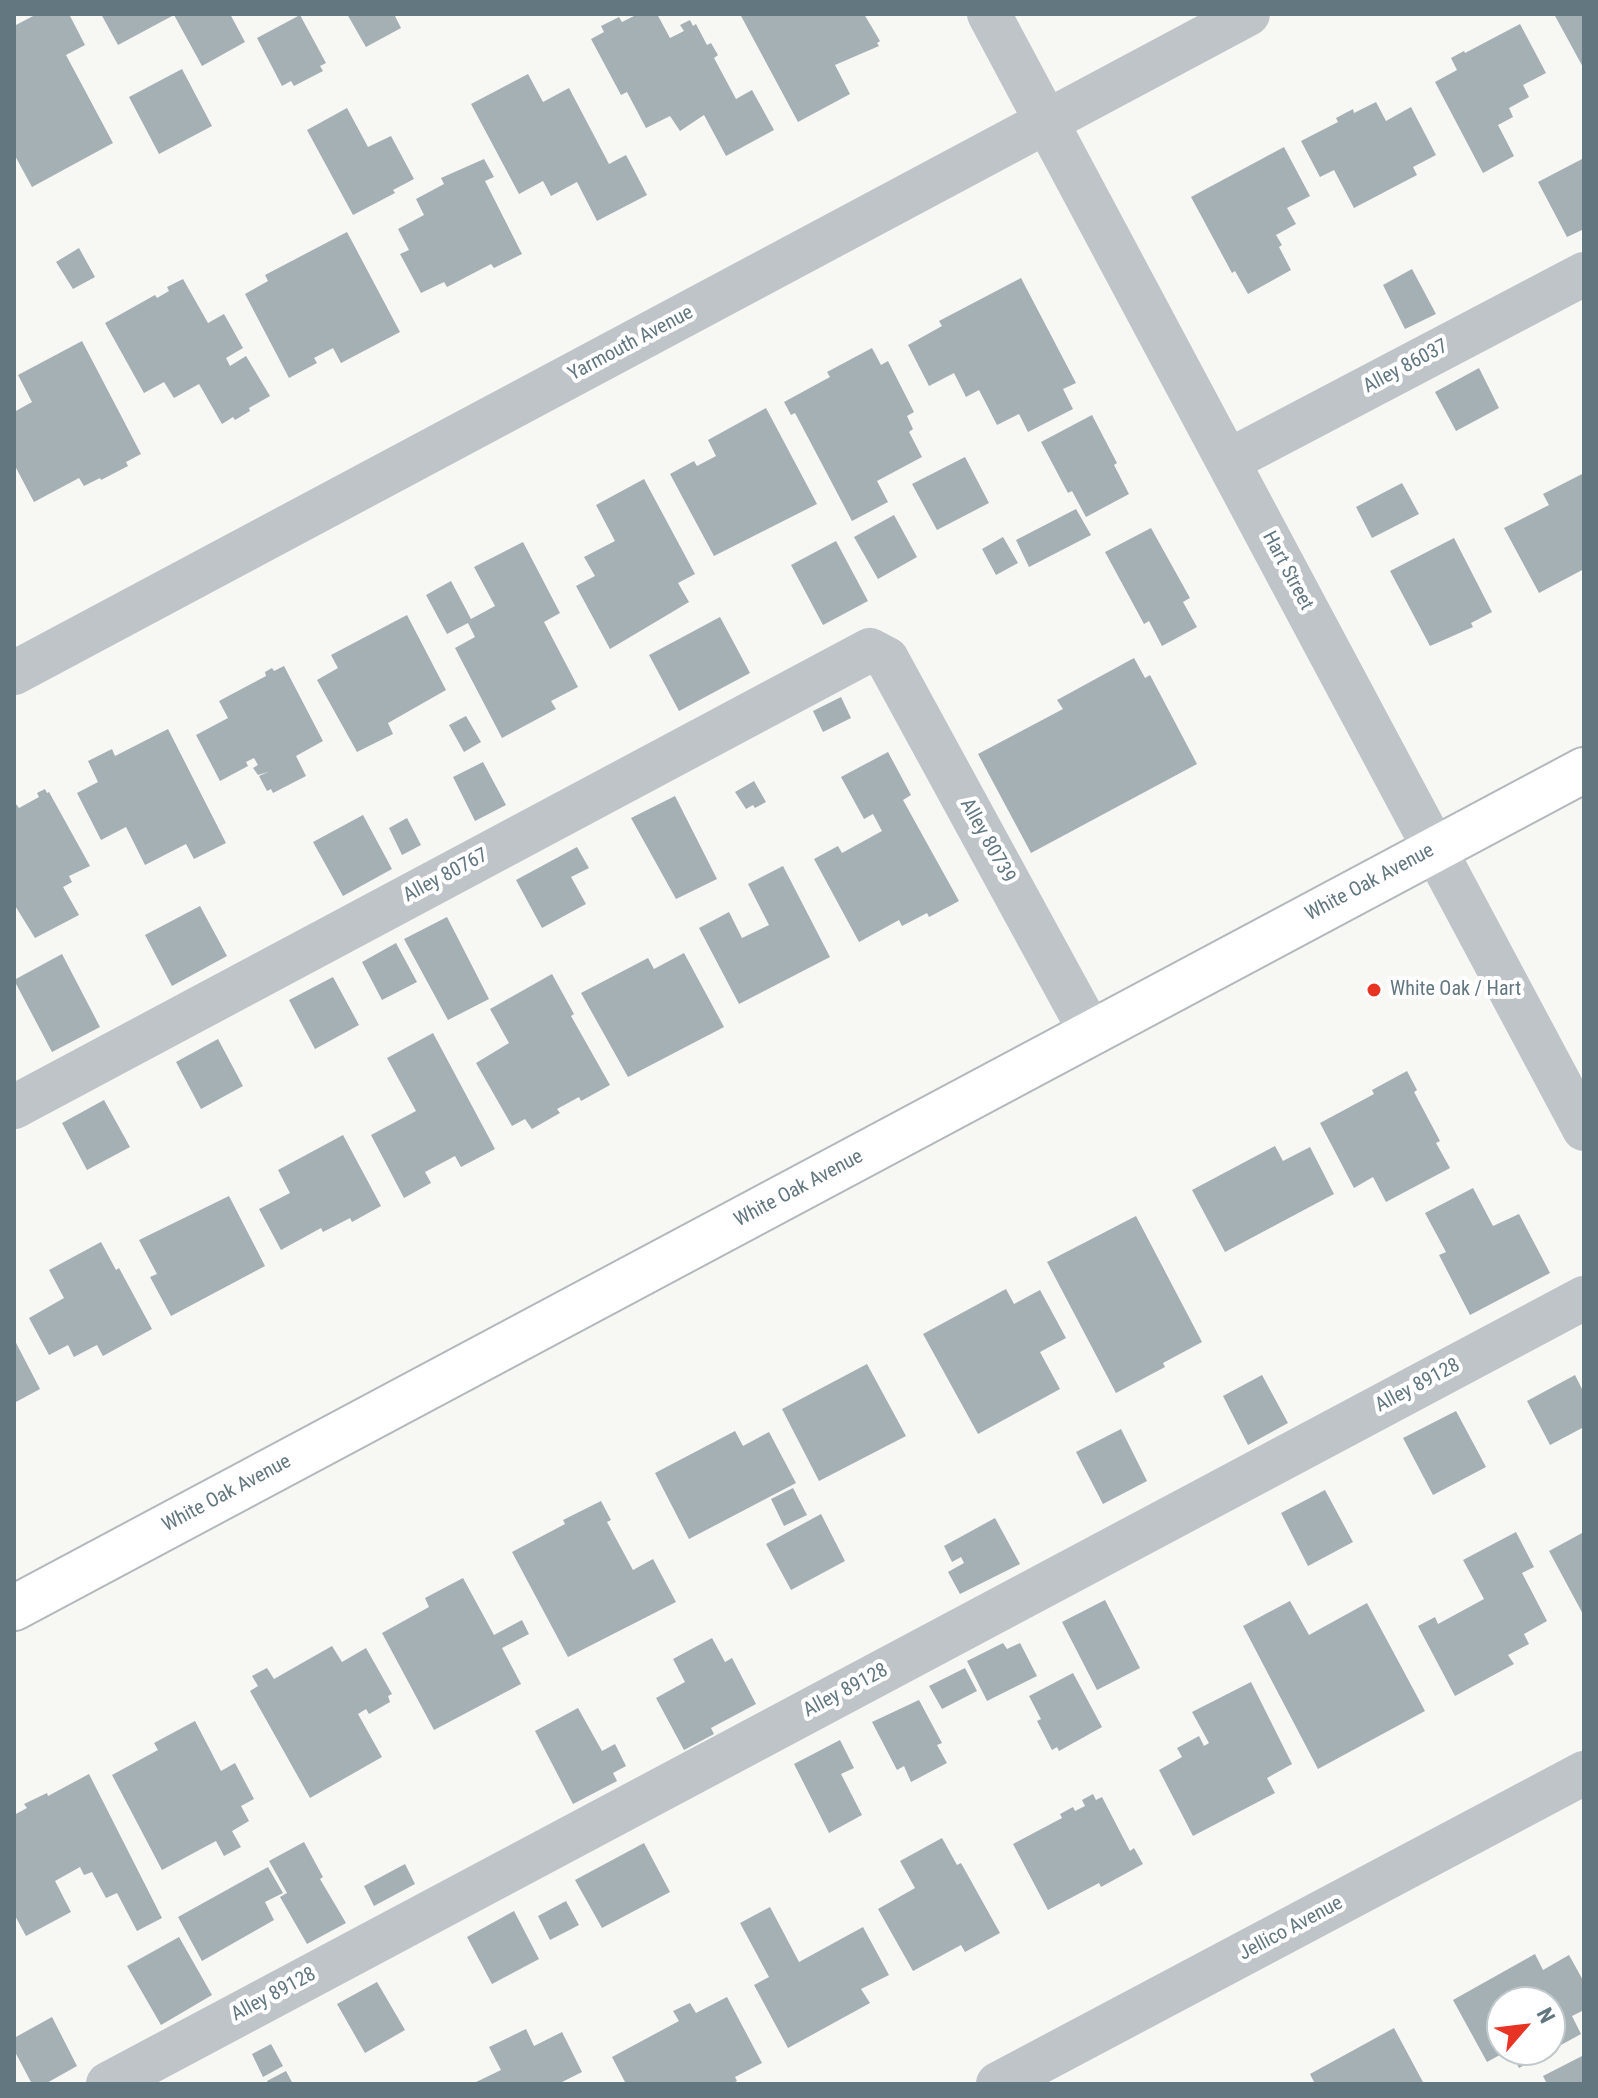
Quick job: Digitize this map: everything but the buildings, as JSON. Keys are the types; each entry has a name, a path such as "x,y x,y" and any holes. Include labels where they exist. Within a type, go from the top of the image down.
{"main road":[{"name":"White Oak Avenue","path":"14,1608 1584,770"}],"street":[{"name":"Hart Street","path":"989,14 1584,1129"},
{"name":"Yarmouth Avenue","path":"14,673 1248,14"},
{"name":"Alley 86037","path":"1228,461 1584,274"},
{"name":"Alley 80767","path":"14,1107 870,650 878,655"},
{"name":"Alley 80739","path":"878,655 887,659 1091,1033"},
{"name":"Alley 89128","path":"108,2084 1584,1298"},
{"name":"Jellico Avenue","path":"998,2084 1584,1773"}],"place":[{"name":"White Oak / Hart","path":"1374,990"}]}
